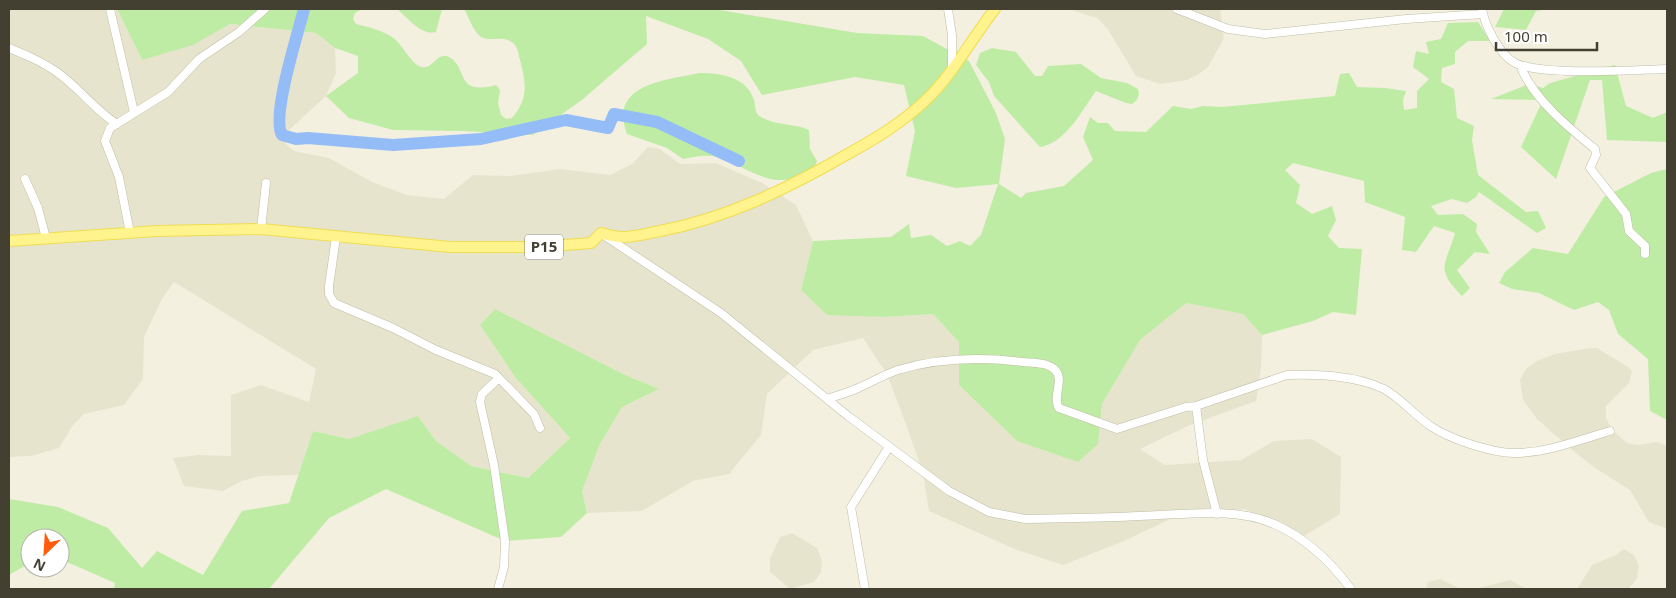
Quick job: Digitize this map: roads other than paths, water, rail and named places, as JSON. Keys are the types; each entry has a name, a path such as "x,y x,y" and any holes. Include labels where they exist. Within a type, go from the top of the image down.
{"main road":[{"path":"601,233 617,239 685,226 723,215 789,187 896,125 927,99 952,69 995,9"},
{"name":"P15","path":"9,241 130,232 261,229 450,247 517,247 592,243 601,233"}],"street":[{"path":"110,9 134,112"},
{"path":"130,232 119,177 105,141 106,134 134,112 168,92 199,59 239,32 265,9"},
{"path":"948,9 952,35 952,69"},
{"path":"1177,9 1228,29 1265,34 1482,11 1498,46 1508,58 1524,66 1560,70 1667,69"},
{"path":"9,48 54,70 103,114 117,124"},
{"path":"1524,66 1522,70 1529,84 1563,121 1595,149 1596,155 1590,168 1626,214 1629,231 1646,246 1645,254"},
{"path":"25,179 38,208 46,238"},
{"path":"261,229 266,183"},
{"path":"601,233 721,313 889,447 949,491 974,506 1001,516 1025,519 1217,514 1247,517 1273,523 1301,538 1328,561 1351,589"},
{"path":"336,237 329,286 329,294 334,303 500,378 534,414 540,428"},
{"path":"827,399 857,389 877,378 898,370 946,361 997,358 1050,366 1057,371 1056,403 1059,408 1117,429 1186,407 1196,406 1287,375 1302,374 1364,381 1385,390 1431,426 1495,451 1513,453 1540,451 1610,430"},
{"path":"498,589 504,567 505,541 494,465 480,402 482,394 500,378"},
{"path":"1196,406 1203,460 1217,514"},
{"path":"865,589 851,507 889,447"}],"waterway":[{"path":"304,9 283,93 280,111 282,135 296,139 308,138 393,145 481,139 566,120 608,128 614,114 657,122 739,161"}]}
